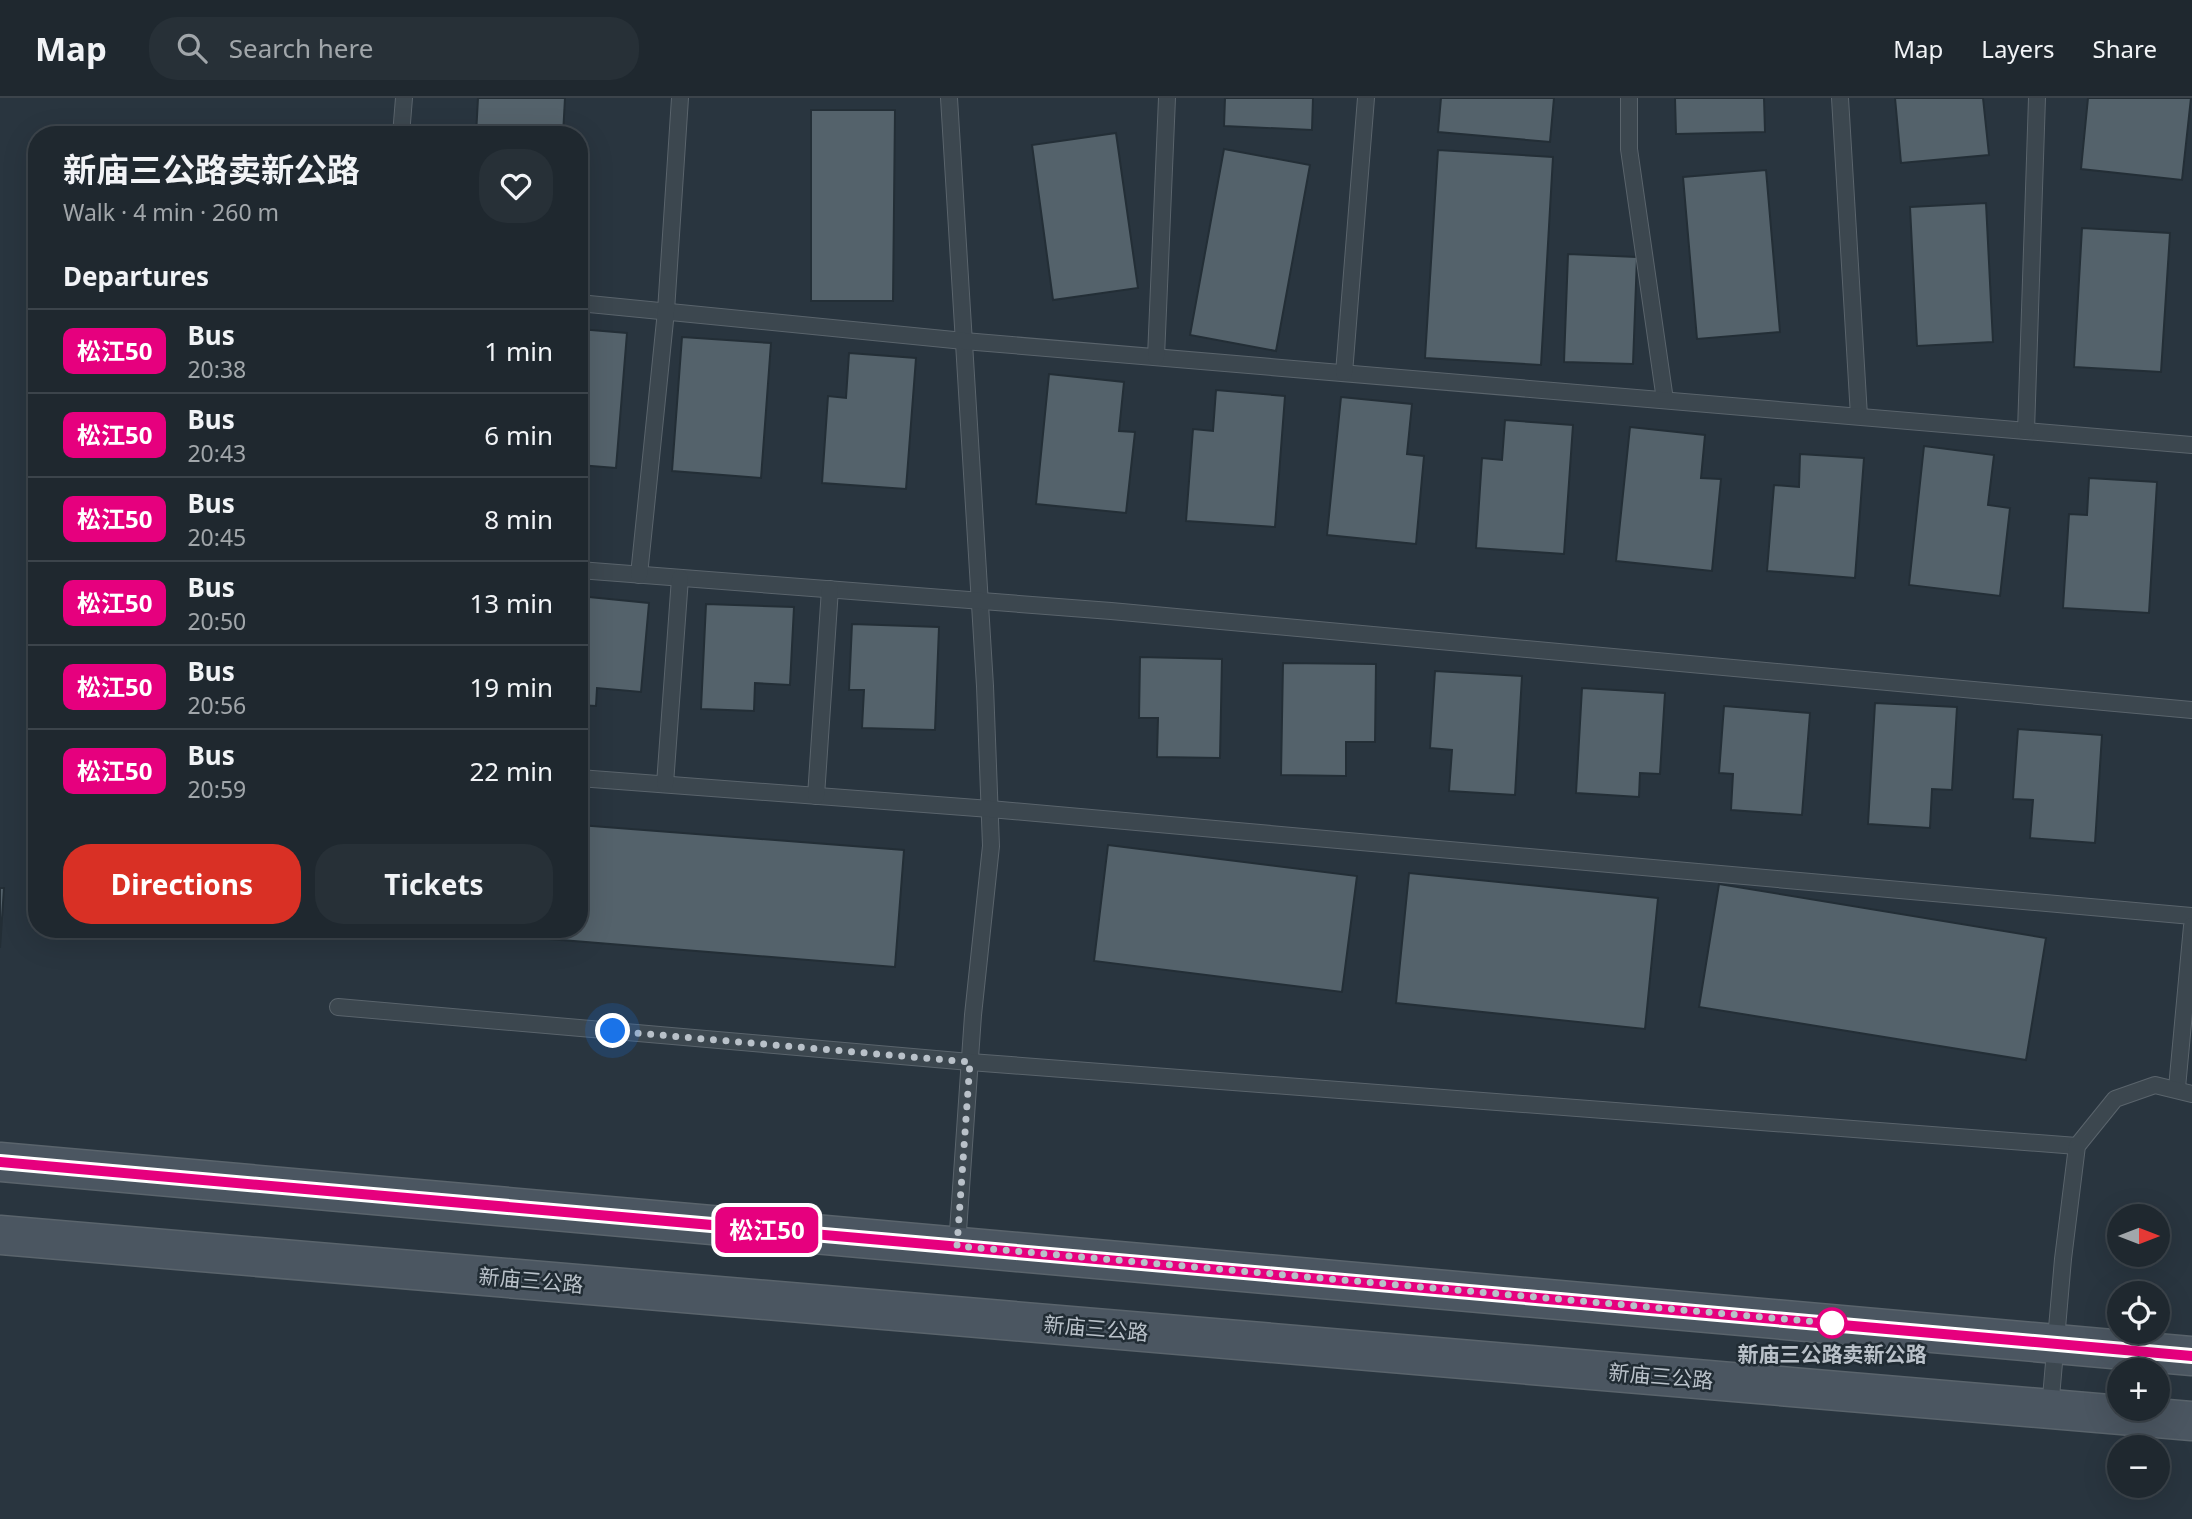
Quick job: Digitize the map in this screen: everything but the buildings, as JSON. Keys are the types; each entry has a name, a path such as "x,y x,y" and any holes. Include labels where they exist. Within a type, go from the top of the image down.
{"main road":[{"path":"0,1162 2192,1356"},
{"name":"新庙三公路","path":"0,1235 2192,1421"}],"lane":[{"path":"402,126 404,98"},
{"path":"639,575 666,311 680,98"},
{"path":"949,98 980,600 991,846 970,1062 957,1246"},
{"path":"1156,357 1167,98"},
{"path":"1343,373 1366,98"},
{"path":"1629,98 1629,149 1665,400"},
{"path":"1840,98 1860,416"},
{"path":"2026,430 2037,98"},
{"path":"588,304 964,341 2192,444"},
{"path":"588,571 980,600 2192,710"},
{"path":"665,784 680,578"},
{"path":"816,796 830,589"},
{"path":"588,779 990,809 2192,916"},
{"path":"2050,1409 2063,1259 2077,1146 2115,1099 2155,1085 2185,1091 2192,926"},
{"path":"338,1007 970,1062 2077,1146"}],"bus line":[{"name":"松江50","path":"0,1162 2192,1356"}],"place":[{"name":"新庙三公路卖新公路","path":"1832,1323"}],"route":[{"path":"613,1031 970,1062 957,1246 1841,1324 1832,1323"}]}
